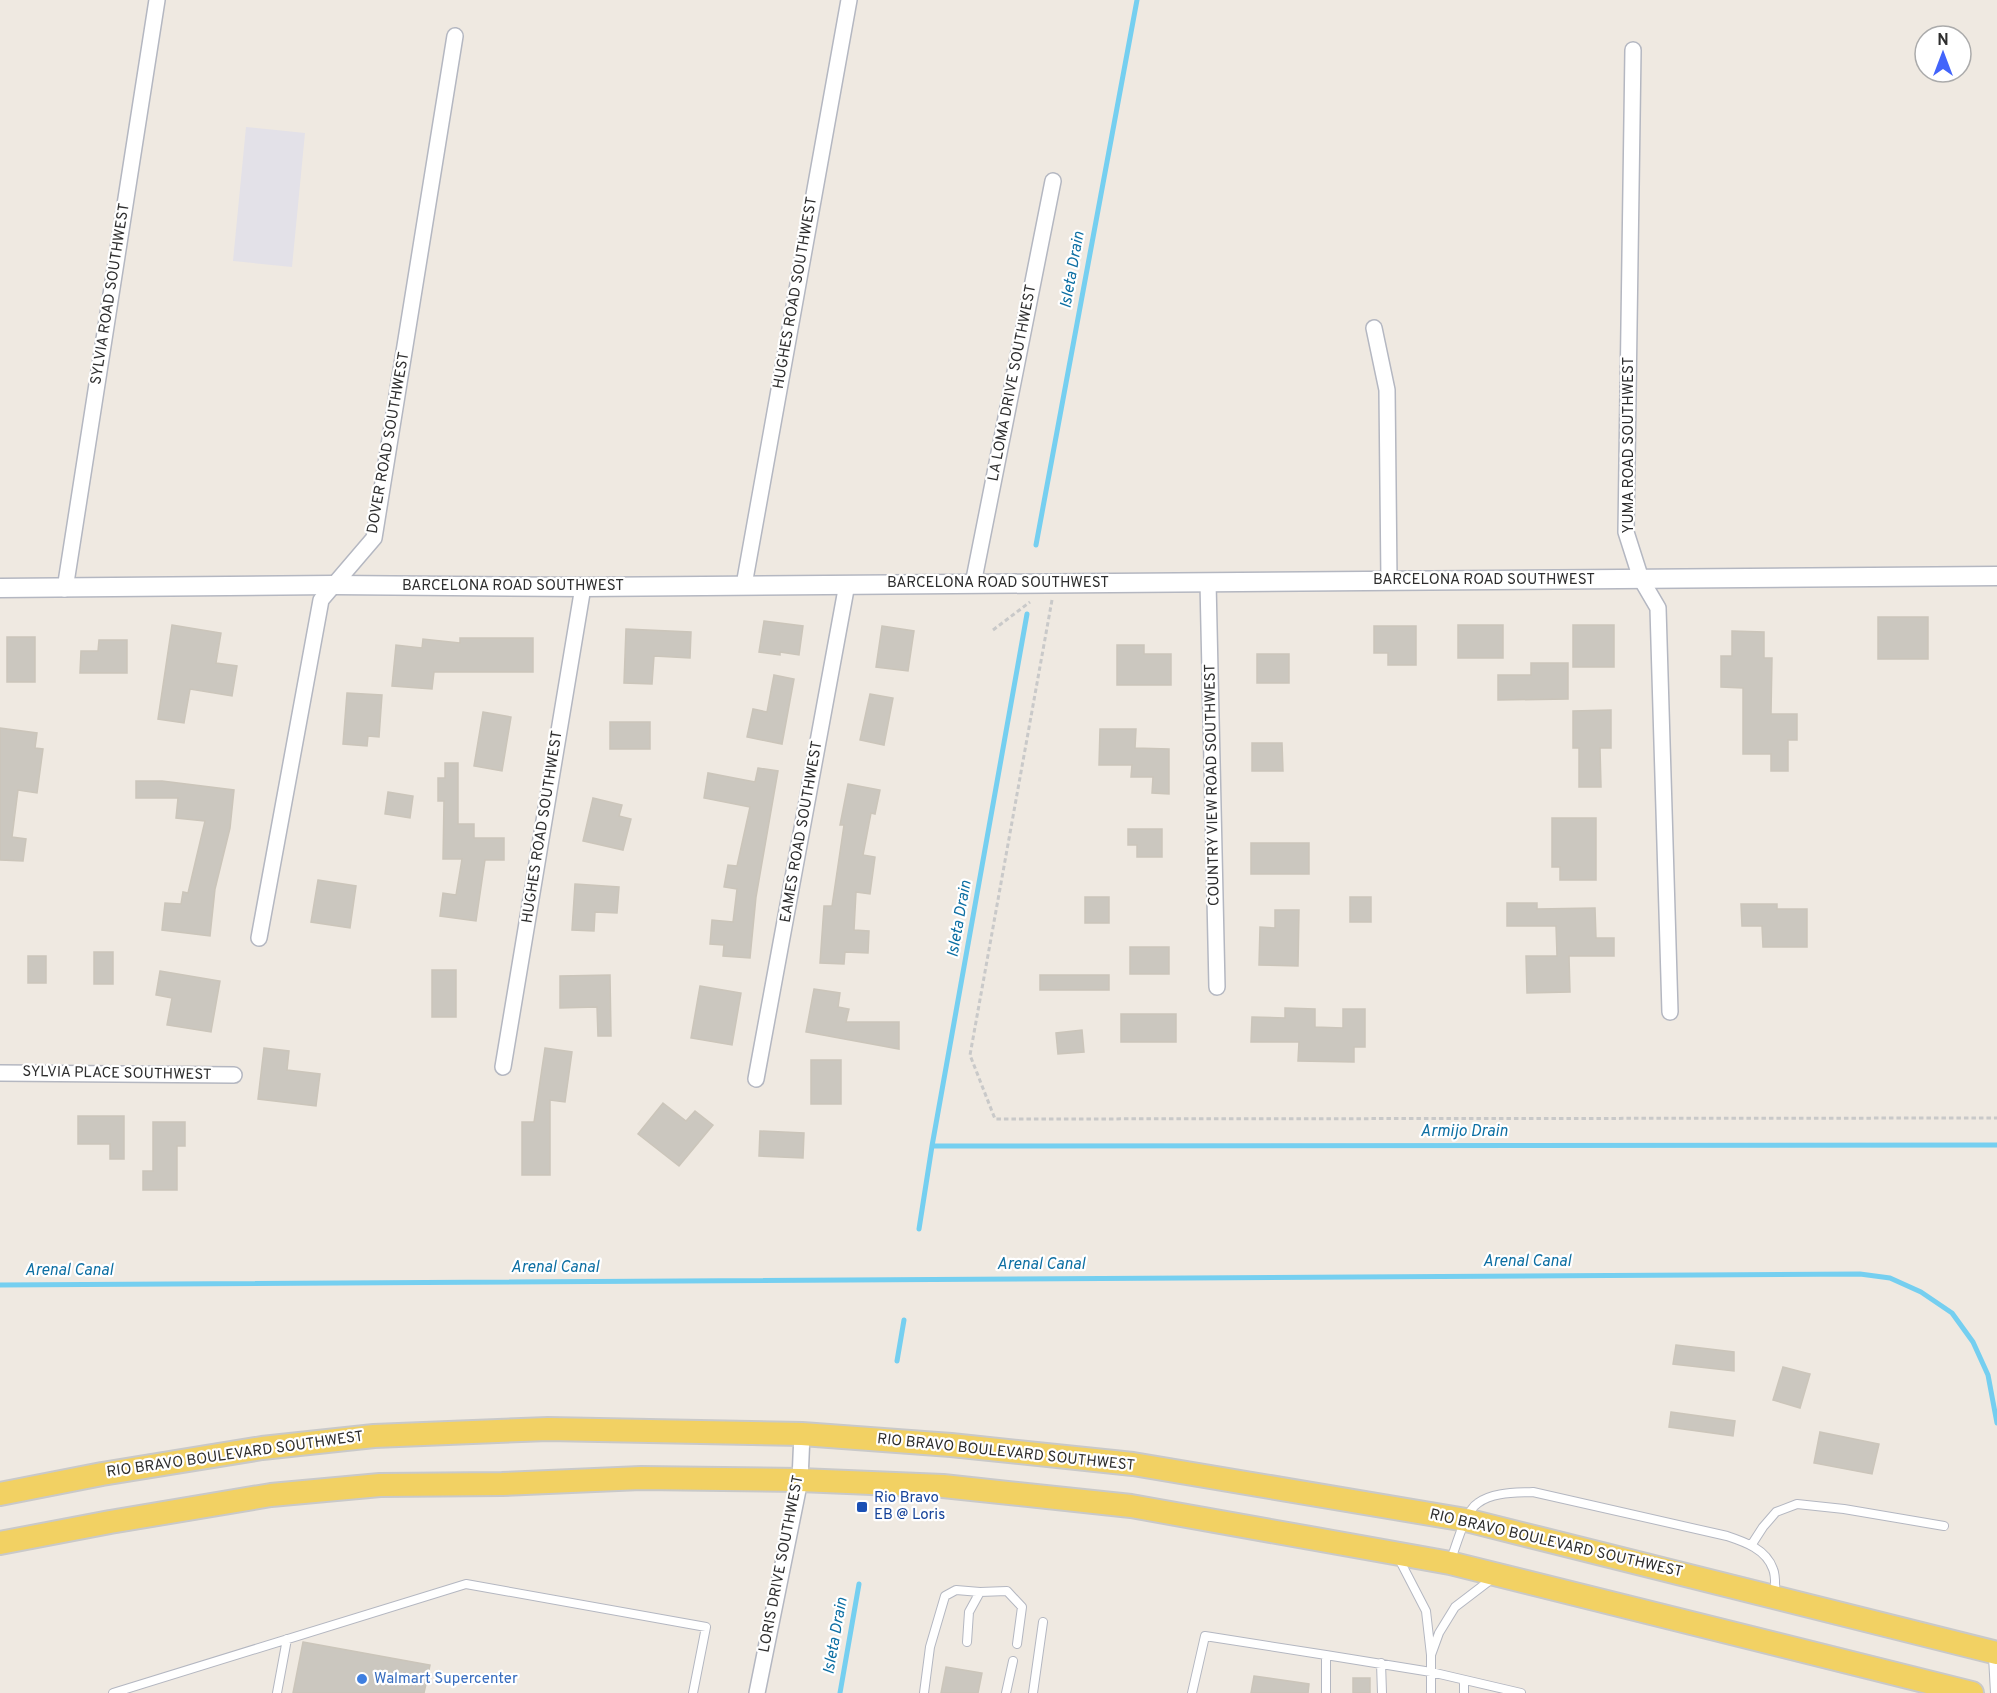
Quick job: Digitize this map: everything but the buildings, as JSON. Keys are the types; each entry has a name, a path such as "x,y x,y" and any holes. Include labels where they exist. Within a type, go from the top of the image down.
{"main road":[{"name":"RIO BRAVO BOULEVARD SOUTHWEST","path":"0,1494 102,1474 262,1448 374,1436 548,1429 802,1434 951,1445 1133,1464 1466,1520 1995,1653"},
{"path":"0,1543 271,1495 380,1485 502,1484 641,1478 800,1480 943,1486 1131,1506 1450,1563 1917,1687 1972,1693"}],"street":[{"name":"SYLVIA ROAD SOUTHWEST","path":"65,589 157,0"},
{"name":"HUGHES ROAD SOUTHWEST","path":"744,585 849,0"},
{"name":"DOVER ROAD SOUTHWEST","path":"260,938 321,600 374,538 455,36"},
{"name":"YUMA ROAD SOUTHWEST","path":"1633,50 1626,532 1641,579 1658,608 1670,1012"},
{"name":"LA LOMA DRIVE SOUTHWEST","path":"974,584 1053,181"},
{"path":"1374,328 1387,390 1389,580"},
{"name":"BARCELONA ROAD SOUTHWEST","path":"0,588 334,585 583,587 1997,576"},
{"name":"COUNTRY VIEW ROAD SOUTHWEST","path":"1208,582 1217,987"},
{"name":"EAMES ROAD SOUTHWEST","path":"756,1079 848,584"},
{"name":"HUGHES ROAD SOUTHWEST","path":"503,1067 583,587"},
{"name":"SYLVIA PLACE SOUTHWEST","path":"0,1073 234,1075"},
{"name":"LORIS DRIVE SOUTHWEST","path":"757,1693 800,1480 802,1434"}],"lane":[{"path":"1450,1563 1466,1520 1477,1503 1502,1494 1533,1492 1727,1536 1752,1544 1766,1557 1774,1569 1776,1598"},
{"path":"1752,1544 1776,1512 1797,1504 1844,1509 1944,1526"},
{"path":"1395,1553 1426,1611 1431,1655 1431,1693"},
{"path":"1431,1655 1439,1633 1455,1607 1497,1575"},
{"path":"113,1693 466,1584 706,1627 693,1693"},
{"path":"924,1693 930,1647 945,1596 956,1590 1007,1591 1022,1607 1017,1644"},
{"path":"967,1642 969,1612 980,1592"},
{"path":"1033,1693 1043,1622"},
{"path":"1192,1693 1205,1636 1431,1672 1521,1693"},
{"path":"277,1693 287,1639"},
{"path":"1995,1653 1995,1693"},
{"path":"1326,1655 1326,1693"},
{"path":"1006,1693 1013,1661"},
{"path":"1381,1663 1382,1693"},
{"path":"1464,1680 1464,1693"}],"path":[{"path":"993,630 1055,583"},
{"path":"1055,583 970,1055 995,1119 1997,1118"}],"shaded area":[{"path":"246,127 305,133 292,267 233,261"}],"waterway":[{"name":"Isleta Drain","path":"1036,545 1137,0"},
{"name":"Isleta Drain","path":"919,1229 1027,614"},
{"name":"Armijo Drain","path":"932,1146 1997,1145"},
{"name":"Arenal Canal","path":"0,1285 1860,1274 1890,1278 1921,1292 1952,1313 1973,1342 1988,1375 1997,1423"},
{"name":"Isleta Drain","path":"897,1361 904,1320"},
{"name":"Isleta Drain","path":"840,1693 859,1584"}],"place":[{"name":"Rio Bravo EB @ Loris","path":"862,1507"},
{"name":"Walmart Supercenter","path":"362,1679"}]}
